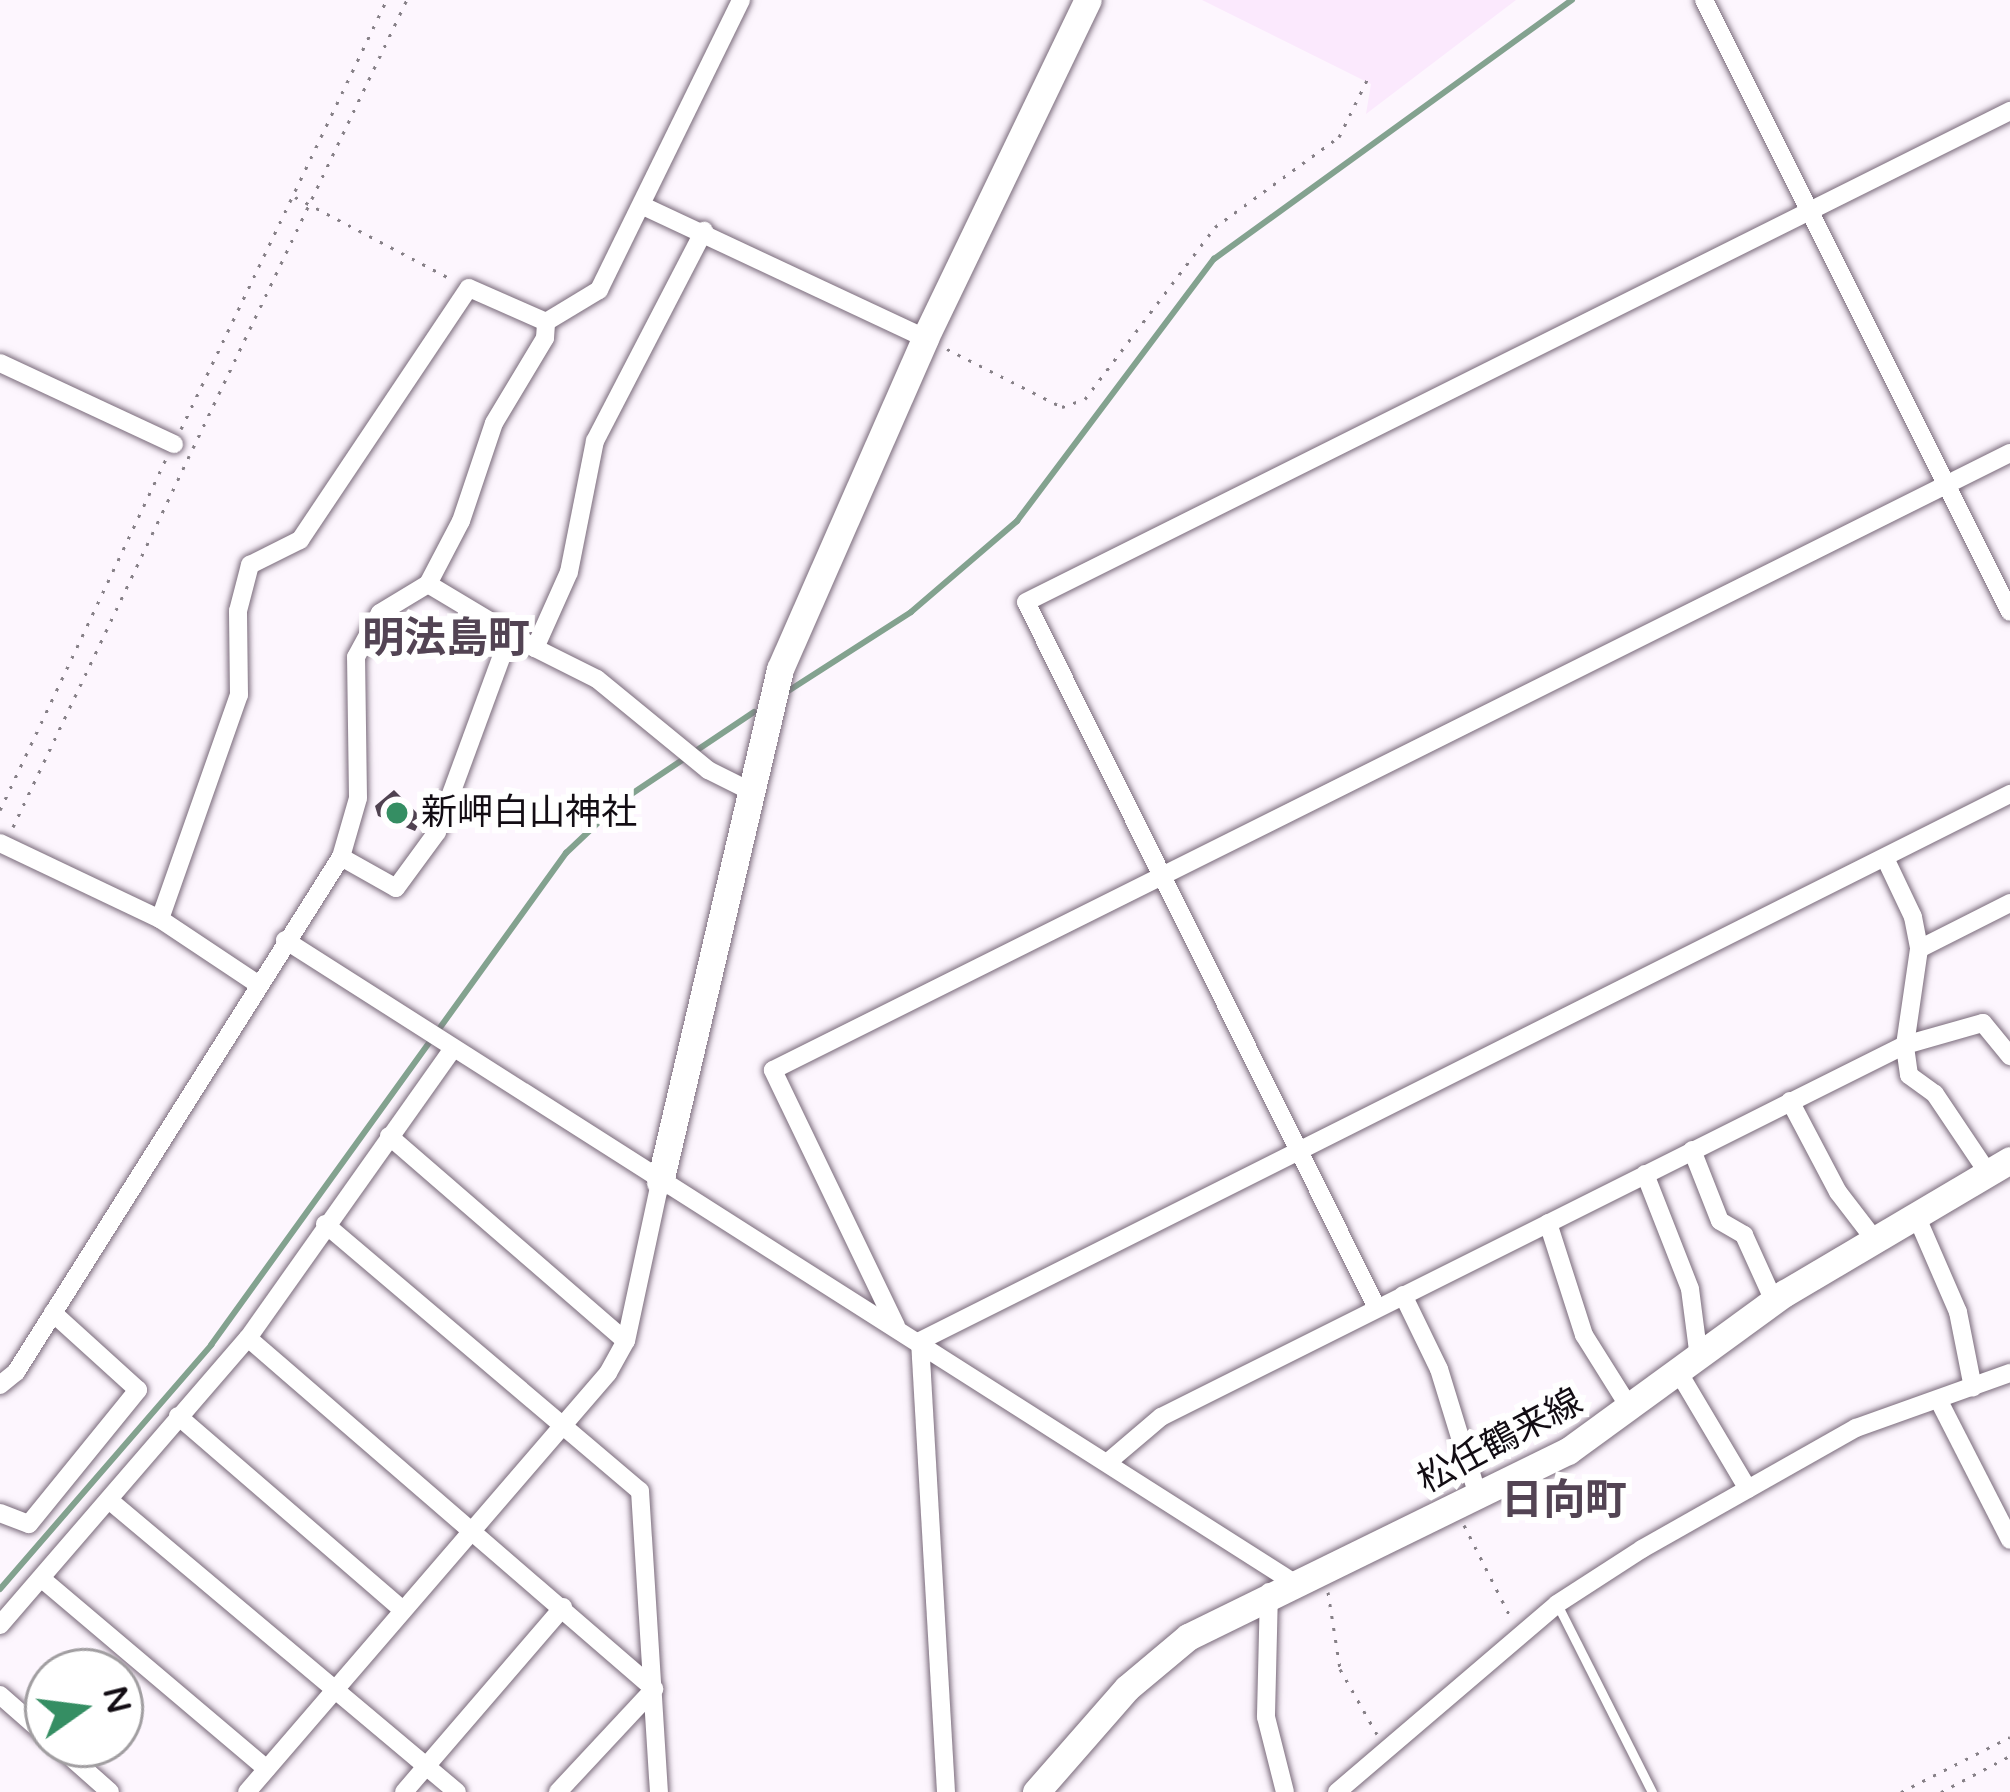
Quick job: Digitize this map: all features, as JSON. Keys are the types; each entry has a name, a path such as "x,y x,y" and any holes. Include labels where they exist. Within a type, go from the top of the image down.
{"street":[{"path":"547,322 598,290 741,0"},
{"path":"247,1792 564,1426 626,1341 746,789 780,669 925,338 1088,0"},
{"path":"1704,0 2010,612"},
{"path":"1377,1308 1026,602 2010,111"},
{"path":"643,206 925,338"},
{"path":"535,648 569,572 595,441 704,231"},
{"path":"160,919 238,695 238,611 250,565 300,540 469,288 547,322"},
{"path":"0,1385 52,1312 256,983 341,856 358,798 356,657 380,614 428,584 461,521 494,423 545,338 547,322"},
{"path":"0,363 174,444"},
{"path":"896,1326 773,1070 2010,453"},
{"path":"428,584 597,680 695,759 746,789"},
{"path":"341,856 396,888 437,832 510,634"},
{"path":"920,1340 2010,794"},
{"path":"2,844 160,919 256,983"},
{"path":"1885,858 1918,949 1905,1045 1909,1075 1935,1094 1998,1165"},
{"path":"1918,949 2010,903"},
{"path":"285,940 1108,1462 1280,1587 1267,1717 1285,1792"},
{"path":"1108,1462 1160,1417 1905,1045 1983,1023 2010,1056"},
{"path":"0,1625 248,1338 447,1044"},
{"path":"1790,1102 1838,1192 1874,1239"},
{"path":"389,1136 626,1341"},
{"path":"1692,1150 1720,1221 1744,1235 1774,1301"},
{"name":"松任鶴来線","path":"1036,1792 1127,1688 1188,1637 1280,1587 1466,1502 1631,1410 1774,1301 1998,1165"},
{"path":"1645,1174 1690,1289 1689,1365 1748,1489"},
{"path":"1915,1213 1958,1312 1973,1388"},
{"path":"1548,1223 1584,1335 1631,1410"},
{"path":"325,1224 640,1491 659,1792"},
{"path":"1402,1295 1439,1369 1466,1502"},
{"path":"0,1513 29,1524 138,1390 52,1312"},
{"path":"248,1338 476,1528 654,1689"},
{"path":"920,1340 946,1792"},
{"path":"1337,1792 1557,1604 1856,1428 2010,1373"},
{"path":"1939,1401 2010,1540"},
{"path":"178,1416 403,1610"},
{"path":"109,1500 458,1792"},
{"path":"42,1580 267,1769"},
{"path":"404,1792 563,1607"},
{"path":"558,1792 654,1689"},
{"path":"0,1695 24,1716"},
{"path":"83,1768 110,1792"}],"lane":[{"path":"1557,1604 1652,1792"}],"path":[{"path":"0,810 387,0"},
{"path":"2,844 407,0"},
{"path":"925,338 1062,406 1085,400 1215,226 1339,137 1370,74"},
{"path":"293,196 469,288"},
{"path":"1466,1502 1520,1635"},
{"path":"1324,1567 1340,1670 1387,1748"},
{"path":"1901,1792 2010,1737"},
{"path":"1941,1792 2010,1756"}],"shaded area":[{"path":"1202,0 1516,0 1366,114 1371,84"}],"building":[{"name":"新岬白山神社","path":"394,790 422,818 415,831 378,816 375,806"}],"waterway":[{"path":"785,693 911,612 1017,521 1214,259 1572,0"},
{"path":"0,1589 211,1345 566,853 621,801 754,712"}],"place":[{"name":"新岬白山神社","path":"397,813"}],"district":[{"name":"明法島町","path":"446,639"},
{"name":"日向町","path":"1564,1501"}]}
